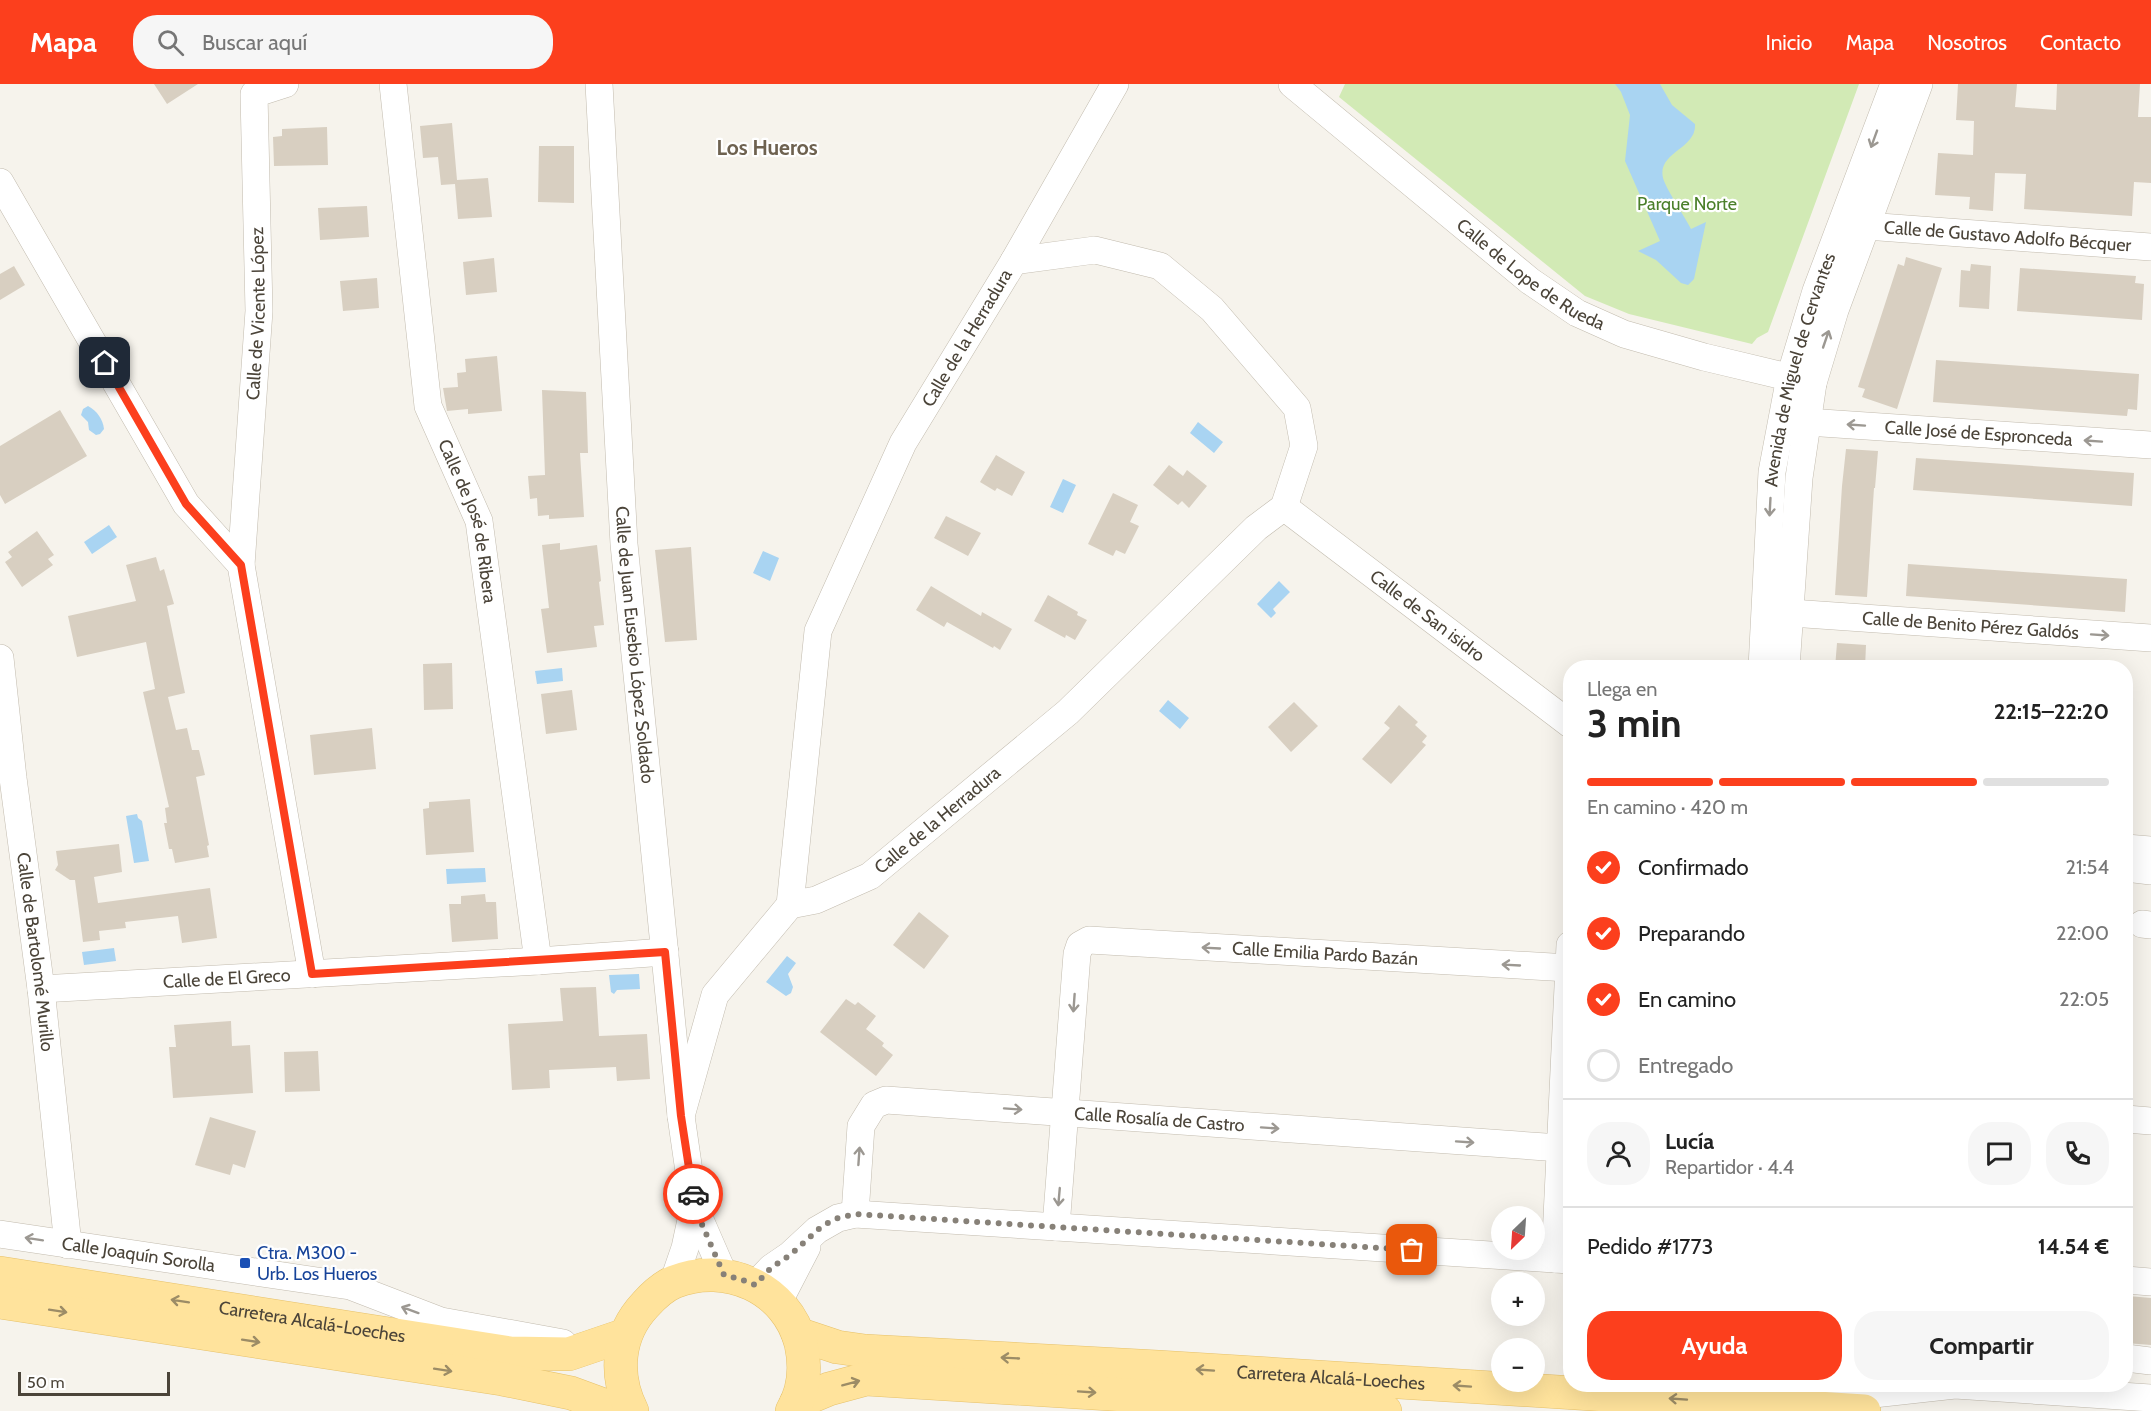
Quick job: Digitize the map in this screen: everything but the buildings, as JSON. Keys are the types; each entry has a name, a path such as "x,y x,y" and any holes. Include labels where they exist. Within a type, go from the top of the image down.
{"main road":[{"name":"Carretera Alcalá-Loeches","path":"0,1273 510,1353 569,1353 625,1335"},
{"path":"632,1411 625,1397 620,1377 620,1355 625,1335 634,1316 655,1294 673,1283 702,1275 724,1275 740,1279 766,1294 792,1322 804,1357 803,1381 794,1407"},
{"name":"Carretera Alcalá-Loeches","path":"0,1302 502,1380 571,1393 620,1411"},
{"name":"Carretera Alcalá-Loeches","path":"798,1334 837,1347 865,1352 1158,1367 1864,1411"},
{"name":"Carretera Alcalá-Loeches","path":"794,1407 829,1389 866,1379 1385,1411"}],"street":[{"name":"Calle de Vicente López","path":"241,565 259,311 254,94 285,84"},
{"name":"Calle de José de Ribera","path":"393,84 428,406 479,521 538,961"},
{"name":"Calle de Juan Eusebio López Soldado","path":"599,84 624,544 681,1116 694,1206 724,1275"},
{"path":"1014,261 1115,84"},
{"name":"Avenida de Miguel de Cervantes","path":"1762,660 1772,472 1802,380 1816,291 1894,84"},
{"name":"Avenida de Miguel de Cervantes","path":"1787,660 1799,478 1807,422 1802,380 1823,347 1919,84"},
{"name":"Calle de Lope de Rueda","path":"1303,87 1530,281 1577,313 1624,334 1704,357 1802,380"},
{"path":"0,182 186,504 241,565 312,974"},
{"name":"Calle de Gustavo Adolfo Bécquer","path":"1866,226 2151,247"},
{"name":"Calle de la Herradura","path":"1095,249 1160,266 1212,309 1297,408 1304,446 1284,507 1256,528 1068,712 870,876 816,900 790,905 818,631 903,443 1014,261 1095,249"},
{"name":"Calle José de Espronceda","path":"1807,422 2151,445"},
{"name":"Calle de San isidro","path":"1284,507 1563,719"},
{"name":"Calle de Benito Pérez Galdós","path":"1791,613 2151,639"},
{"name":"Calle de Bartolomé Murillo","path":"0,658 13,778 41,989 69,1245"},
{"path":"2133,849 2151,850"},
{"path":"2133,869 2151,871"},
{"path":"681,1116 715,995 790,905"},
{"name":"Calle Emilia Pardo Bazán","path":"1066,1113 1077,954 1080,945 1089,940 1563,957"},
{"name":"Calle de El Greco","path":"41,989 665,952"},
{"path":"766,1294 794,1269 817,1230 838,1218 855,1214 1563,1260 1560,1148 1563,1091"},
{"name":"Calle Rosalía de Castro","path":"855,1214 861,1126 874,1105 886,1100 1560,1148"},
{"path":"1056,1227 1066,1113"},
{"path":"2133,1120 2151,1121"},
{"name":"Calle de Juan Eusebio López Soldado","path":"673,1283 685,1248 694,1206"},
{"name":"Calle Joaquín Sorolla","path":"0,1234 350,1286 441,1321 591,1347"},
{"path":"2133,1281 2151,1282"},
{"path":"2133,1359 2151,1361"},
{"path":"1778,1406 1896,1392"},
{"path":"2092,1392 2151,1398"}],"green space":[{"name":"Parque Norte","path":"1345,84 1859,84 1768,332 1752,344 1629,314 1585,296 1339,97"}],"water":[{"path":"1615,84 1660,84 1672,105 1695,124 1690,139 1671,156 1663,169 1665,183 1691,229 1706,222 1694,279 1688,285 1681,283 1656,260 1638,251 1660,241 1625,161 1630,115 1621,92"},
{"path":"88,406 101,419 104,429 100,434 96,435 89,430 88,422 81,415 83,409"},
{"path":"1198,422 1223,442 1214,453 1190,433"},
{"path":"1063,479 1076,485 1063,513 1050,507"},
{"path":"109,525 117,537 92,554 84,542"},
{"path":"763,551 779,558 770,581 753,573"},
{"path":"1279,581 1290,592 1273,609 1276,613 1271,618 1257,604"},
{"path":"562,668 563,681 537,684 535,671"},
{"path":"1168,700 1189,718 1180,729 1159,711"},
{"path":"137,814 142,821 149,861 134,863 126,816"},
{"path":"485,868 486,882 447,884 446,869"},
{"path":"114,948 116,961 84,965 82,952"},
{"path":"787,956 796,963 788,974 793,987 791,993 786,996 766,982"},
{"path":"639,974 640,989 617,990 614,994 611,992 609,975"}],"way so far":[{"path":"693,1194 694,1206 724,1275 755,1285 771,1268 790,1255 822,1226 838,1218 855,1214 1412,1250"}],"place":[{"name":"Ctra. M300 - Urb. Los Hueros","path":"245,1263"}],"district":[{"name":"Los Hueros","path":"767,147"}],"route":[{"path":"105,363 186,504 241,565 312,974 665,952 681,1116 693,1194"}]}
